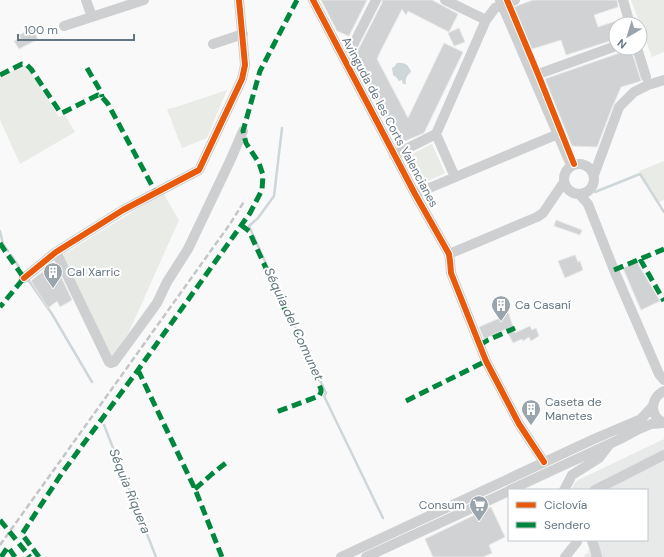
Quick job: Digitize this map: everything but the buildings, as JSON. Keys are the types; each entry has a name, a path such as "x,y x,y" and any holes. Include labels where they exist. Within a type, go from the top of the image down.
{"street":[{"path":"86,0 92,17"},
{"path":"64,26 144,0"},
{"path":"24,278 56,252 123,210 199,170 242,79 245,65 239,0"},
{"name":"Avinguda de les Corts Valencianes","path":"313,0 415,194 449,254"},
{"path":"345,61 376,0"},
{"path":"445,0 486,20"},
{"path":"394,154 436,134 486,20 494,8 501,2 515,0"},
{"path":"623,0 628,16"},
{"path":"501,2 571,165"},
{"path":"213,44 243,34"},
{"path":"533,76 608,49"},
{"path":"640,56 646,77"},
{"path":"588,204 590,190 594,183 594,175 599,159 619,107 634,92 648,85 664,80"},
{"path":"56,252 109,362 114,362 157,303 167,282 188,250 228,166 242,131"},
{"path":"436,134 455,177"},
{"path":"415,194 558,134"},
{"path":"587,165 599,159"},
{"path":"544,462 519,424 486,361 451,273 449,254 537,217 543,213 564,182 566,171 571,165 579,163 587,165 594,175"},
{"path":"564,182 566,187 574,193 579,194 590,190"},
{"path":"341,557 594,439 641,419 653,406 655,400 661,393 661,377 614,270 588,204 579,194"},
{"path":"653,406 656,416 664,423"},
{"path":"512,489 637,430 651,424 664,423"},
{"path":"565,489 572,475 599,458 610,444"},
{"path":"598,489 664,455"},
{"path":"366,557 508,491"},
{"path":"565,557 577,541"},
{"path":"592,541 596,557"}],"shaded area":[{"path":"631,0 664,0 664,52 652,57 648,46 648,16 637,16"},
{"path":"397,63 406,64 411,72 408,74 406,84 403,84 402,80 399,81 393,75 392,68"},
{"path":"22,66 26,66 29,69 59,117 65,115 75,132 20,164 0,120 0,77"},
{"path":"227,90 207,138 182,148 167,109"},
{"path":"432,144 445,173 419,185 406,157"},
{"path":"664,161 664,200 659,202 639,171"},
{"path":"163,193 179,220 129,332 111,361 61,256"},
{"path":"664,439 664,557 585,557 584,555 588,553 589,549 586,541 648,541 648,489 572,489 578,480"}],"waterway":[{"name":"Séquia del Comunet","path":"282,128 274,196 258,218 249,226 326,393 324,396 383,518"},
{"path":"595,192 640,174 664,212"},
{"name":"Séquia Riquera","path":"0,231 3,244 8,251"},
{"path":"11,255 19,267"},
{"name":"Séquia Riquera","path":"29,281 52,314 92,382"},
{"name":"Séquia Riquera","path":"104,425 156,557"}],"railway":[{"path":"0,545 230,224 245,200"}],"marked path":[{"path":"39,557 22,534 62,473 138,370 250,213 262,190 263,175 259,163 246,143 243,131 260,71 297,0"},
{"path":"0,75 22,64 27,65 62,113 98,95 102,97 108,104 156,193"},
{"path":"87,68 101,92 102,97"},
{"path":"241,225 249,231 321,389 319,396 276,412"},
{"path":"0,243 24,278 0,307"},
{"path":"614,270 664,249"},
{"path":"640,259 664,301"},
{"path":"480,345 515,328"},
{"path":"406,401 486,361"},
{"path":"138,370 195,489 222,557"},
{"path":"195,489 227,462"},
{"path":"0,520 30,557"},
{"path":"1,557 8,547 15,557"}],"cycle path":[{"path":"24,278 56,252 123,210 199,170 242,79 245,65 239,0"},
{"path":"313,0 415,194 449,254 451,273 486,361 519,424 544,462"},
{"path":"507,0 574,164"}],"place":[{"name":"Cal Xarric","path":"53,289"},
{"name":"Ca Casaní","path":"501,322"},
{"name":"Caseta de Manetes","path":"531,426"},
{"name":"Consum","path":"479,522"}]}
